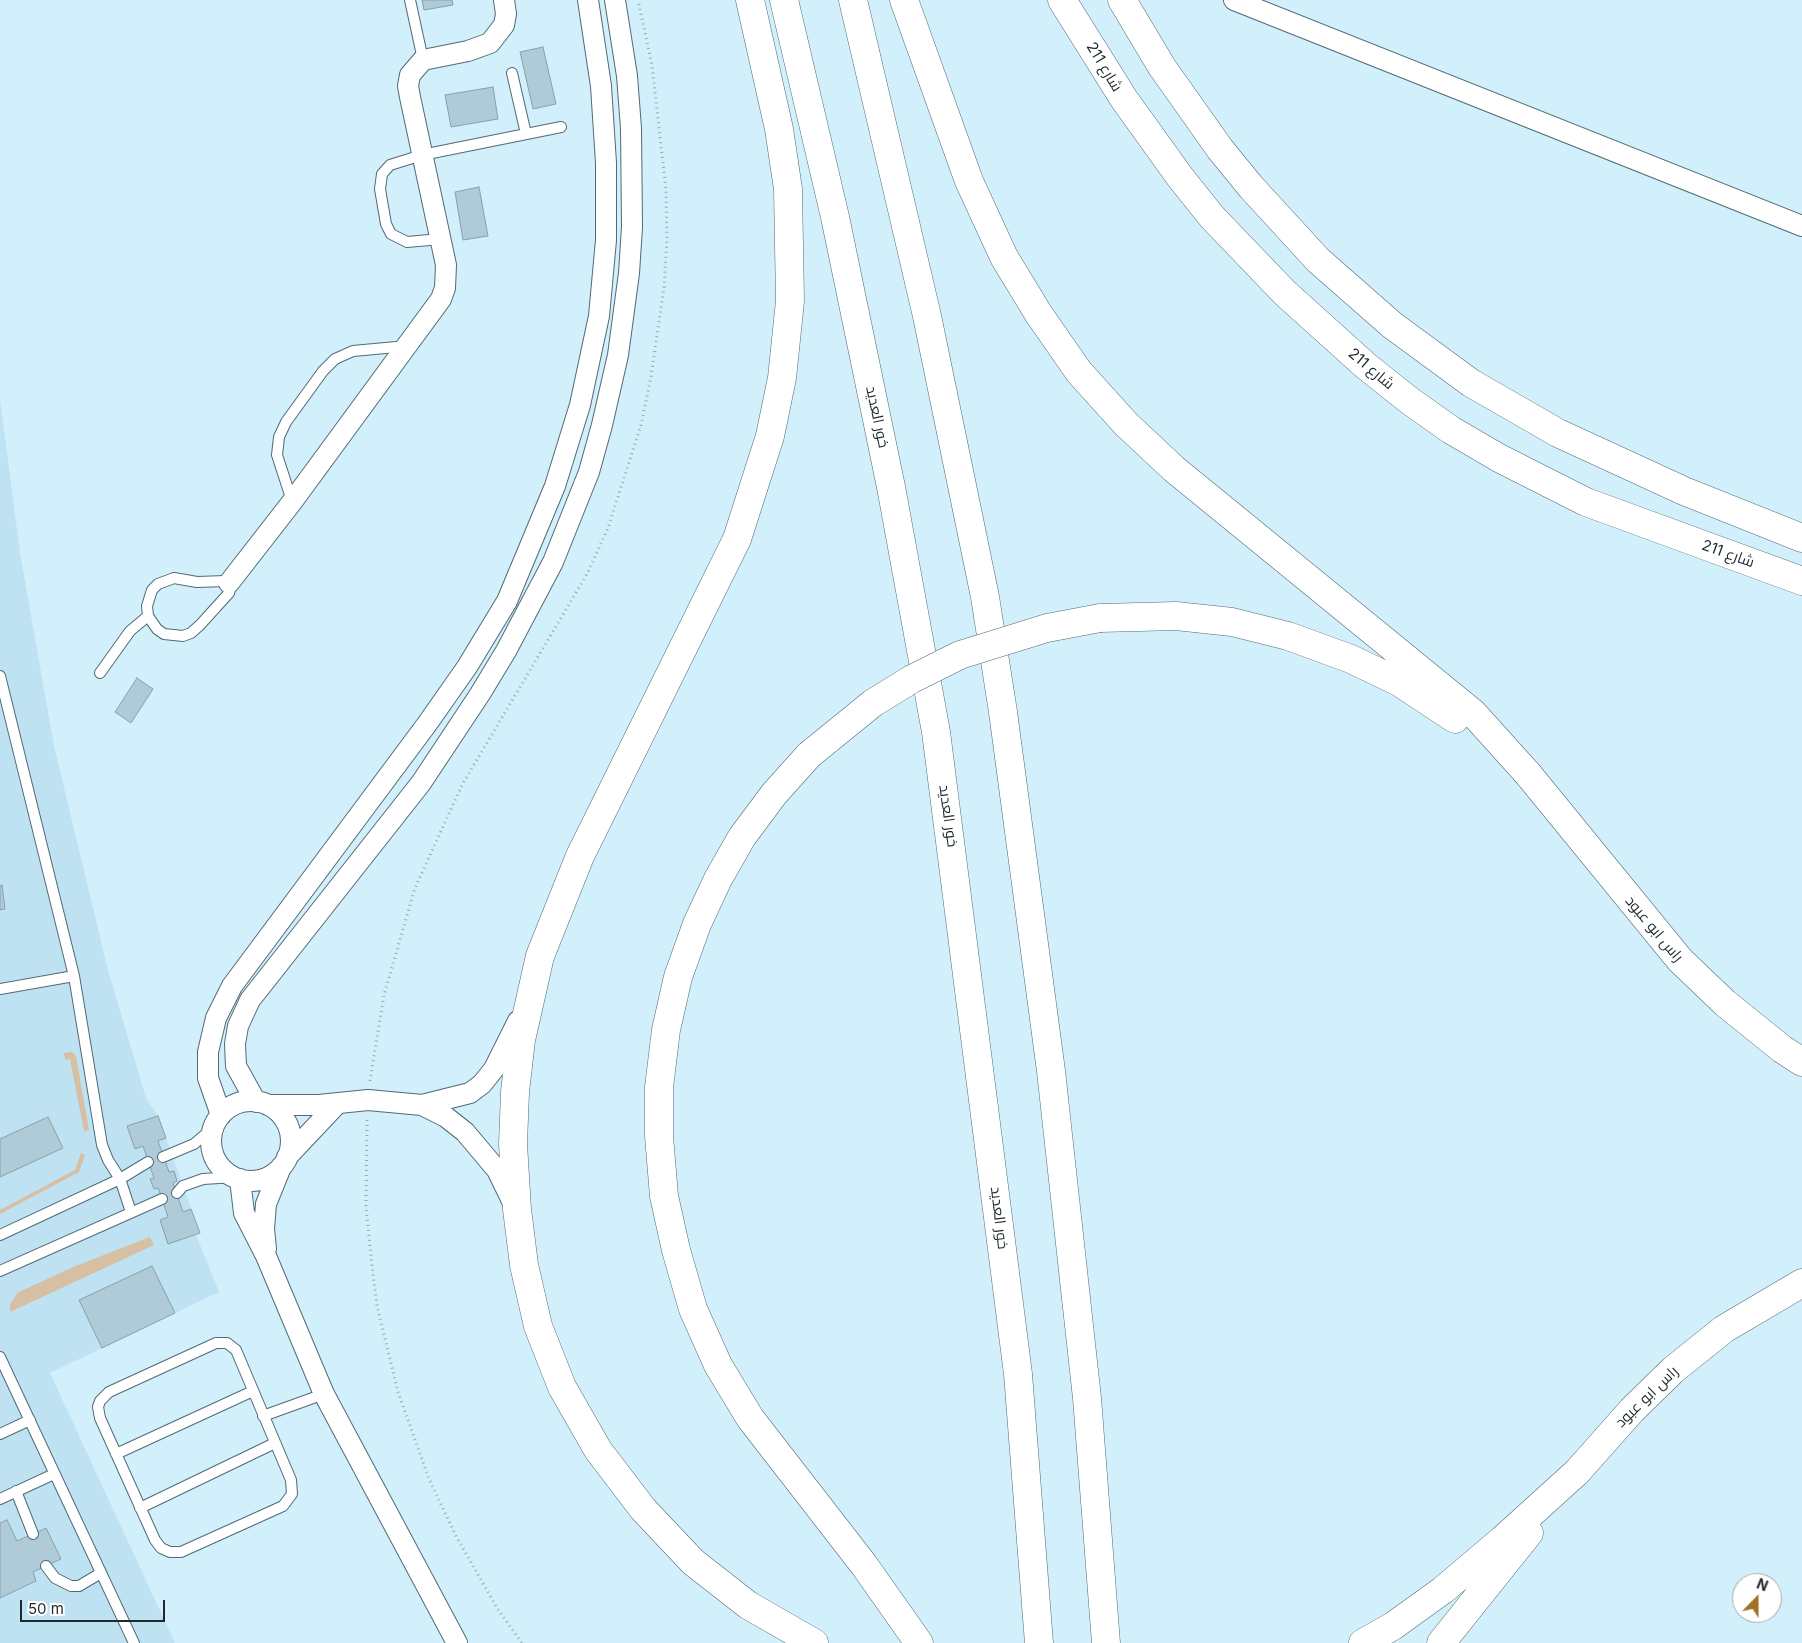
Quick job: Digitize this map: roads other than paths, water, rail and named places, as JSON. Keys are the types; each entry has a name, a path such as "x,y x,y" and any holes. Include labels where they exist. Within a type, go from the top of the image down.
{"main road":[{"path":"750,0 779,129 789,198 790,301 782,378 770,436 737,540 580,856 540,956 529,999 515,1092 513,1144 516,1210 524,1265 538,1326 562,1387 598,1450 642,1509 693,1562 748,1605 814,1643"},
{"name":"خور العديد","path":"784,0 836,217 892,487 936,732 1018,1374 1039,1643"},
{"path":"853,0 927,316 985,597 1052,1081 1086,1398 1106,1643"},
{"path":"904,0 969,181 1000,248 1038,313 1079,372 1126,424 1174,469 1473,713 1528,774"},
{"name":"شارع 211","path":"1062,0 1124,99 1180,177 1212,217 1291,299 1366,366 1452,430 1499,458 1586,502 1802,581"},
{"path":"1122,0 1162,68 1220,149 1250,187 1318,260 1392,325 1471,383 1558,433 1666,483 1802,538"},
{"path":"919,1643 864,1565 750,1418 718,1365 693,1309 676,1250 664,1196 659,1136 659,1088 666,1030 678,977 697,924 742,837 774,794 809,755 873,703 912,679 960,655 1047,628 1100,618 1176,616 1232,622 1288,636 1351,659 1398,682 1446,711 1528,774"},
{"name":"راس ابو عبود","path":"1528,774 1680,960 1725,1003 1782,1049 1802,1062"},
{"name":"راس ابو عبود","path":"1576,1472 1632,1410 1673,1370 1724,1329 1802,1283"},
{"path":"1363,1643 1393,1626 1443,1590 1502,1540 1576,1472"},
{"path":"1441,1643 1576,1472"}],"street":[{"path":"229,583 408,346 435,309 445,288 446,264 408,86 412,71 423,60 468,51 490,43 504,25 506,14 504,0"},
{"path":"337,1104 284,1162 262,1179 238,1178 219,1165 214,1156 212,1147 217,1121 208,1078 208,1052 216,1018 232,986 427,724 466,667 507,601 555,486 580,405 599,316 606,240 606,163 600,86 588,0"},
{"path":"266,1256 264,1214 271,1189 284,1162 291,1140 286,1123 275,1110 262,1103 236,1066 235,1044 238,1026 250,1000 421,783 476,702 554,562 589,472 618,355 629,273 632,226 631,128 627,76 615,0"},
{"path":"1234,0 1802,226"},
{"path":"422,1106 470,1093 482,1084 494,1068 529,999"},
{"path":"217,1121 237,1104 337,1104 368,1100 422,1106 446,1117 465,1132 497,1170 516,1210"},
{"path":"238,1178 244,1213 266,1256 324,1394 457,1643"}],"lane":[{"path":"410,0 423,60"},
{"path":"512,73 526,134"},
{"path":"441,239 401,240 391,234 386,224 380,189 382,174 395,162 561,127"},
{"path":"292,502 278,465 277,446 279,436 286,422 323,371 335,359 353,351 408,346"},
{"path":"174,578 197,582 226,581 229,583 230,590 228,593 191,633 173,637 164,634 157,629 148,616 149,598 152,590 166,580 174,578"},
{"path":"100,673 130,631 148,616"},
{"path":"0,676 74,976 102,1145 108,1160 120,1178 131,1212"},
{"path":"0,989 74,976"},
{"path":"163,1157 194,1144 217,1121"},
{"path":"0,1236 120,1178 148,1162"},
{"path":"176,1193 183,1186 193,1182 214,1178 238,1178"},
{"path":"0,1271 162,1199"},
{"path":"216,1343 227,1343 236,1350 264,1416 293,1485 290,1499 283,1506 176,1552 165,1551 157,1544 116,1454 98,1412 100,1401 104,1396 216,1343"},
{"path":"0,1357 134,1643"},
{"path":"116,1454 253,1391"},
{"path":"264,1416 324,1394"},
{"path":"0,1434 30,1420"},
{"path":"140,1508 275,1443"},
{"path":"0,1499 54,1474"},
{"path":"16,1491 33,1534"},
{"path":"46,1566 54,1578 71,1586 79,1586 101,1573"}]}
